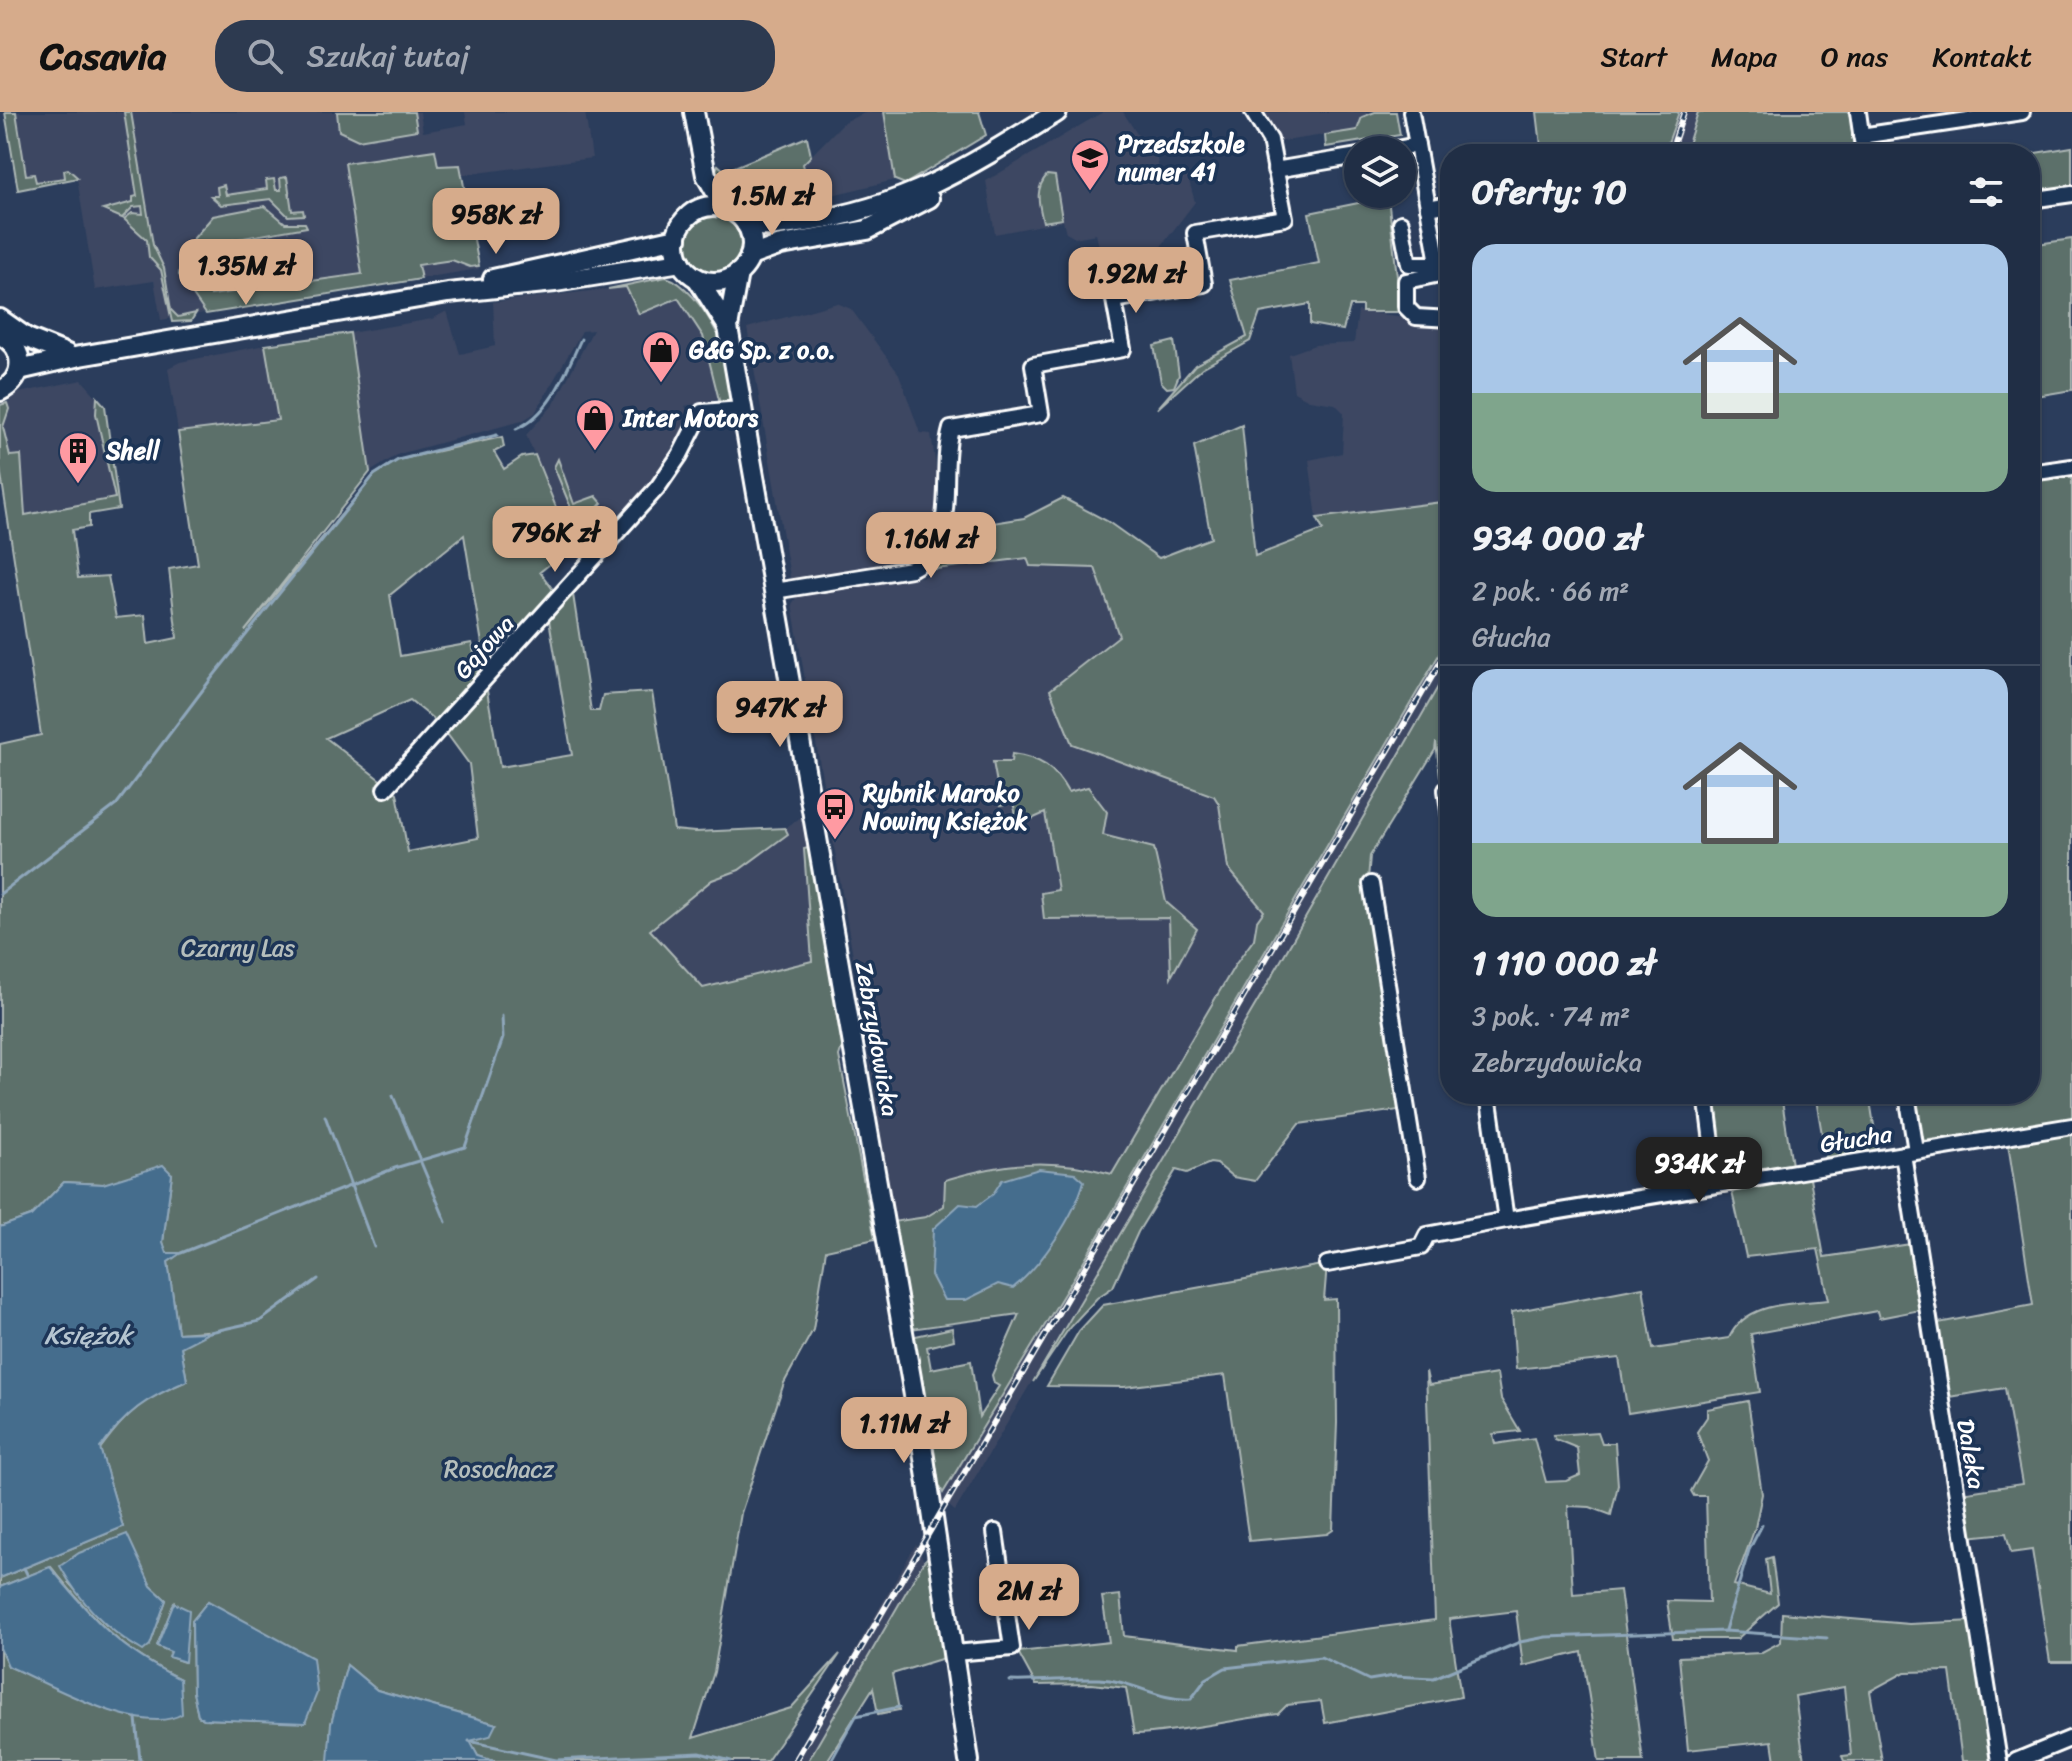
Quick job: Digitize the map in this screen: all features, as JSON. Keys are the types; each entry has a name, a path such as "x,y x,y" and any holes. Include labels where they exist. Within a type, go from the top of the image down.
{"street":[{"path":"682,112 699,181 695,212"},
{"path":"694,112 707,177 725,208 746,224 771,227 857,212 921,192 966,169 1057,112"},
{"path":"774,591 911,569 927,562 945,523 951,429 1041,414 1033,365 1123,349 1114,300 1204,284 1195,233 1285,218 1270,140 1253,112"},
{"path":"1411,112 1440,274 1406,281 1406,307 1416,317 1440,318"},
{"path":"1858,112 1862,144"},
{"path":"1861,136 2022,112"},
{"path":"1275,170 1344,158"},
{"path":"750,256 781,245 849,234 880,225 941,190 966,169"},
{"path":"2040,199 2072,194"},
{"path":"725,208 712,206 695,212 682,224 677,238 681,262 697,278 721,281 738,273 750,256 751,237 746,224"},
{"path":"1428,208 1440,206"},
{"path":"1401,223 1409,264 1438,264"},
{"path":"448,293 480,281 677,238"},
{"path":"18,361 74,355 448,293 555,282 681,262"},
{"name":"Zebrzydowicka","path":"738,273 728,327 910,1371 969,1761"},
{"name":"Zebrzydowicka","path":"697,278 728,327"},
{"path":"0,319 21,335 74,355"},
{"path":"0,335 18,361 12,384 0,391"},
{"name":"Gajowa","path":"385,789 658,487 680,455 702,412 742,409"},
{"path":"2040,472 2072,467"},
{"path":"1371,884 1418,1178"},
{"path":"1489,1104 1506,1220"},
{"path":"1707,1104 1717,1183"},
{"name":"Daleka","path":"1908,1104 1910,1152 1999,1761"},
{"name":"Głucha","path":"1327,1264 1421,1247 1427,1235 1506,1220 2072,1126"},
{"path":"954,1653 1012,1648 995,1532"},
{"path":"2016,1761 2072,1738"}],"shaded area":[{"path":"5,112 420,112 423,132 467,124 465,112 585,112 592,158 463,175 479,269 161,320 154,281 95,290 77,178 18,190"},
{"path":"867,112 884,112 895,180 811,200 803,164 844,122"},
{"name":"Przedszkole numer 41","path":"1103,112 1123,112 1146,148 1154,146 1161,177 1186,170 1195,202 1153,257 1121,261 1099,247 1096,234 1075,238 1066,233 1063,221 995,234 986,181"},
{"path":"1260,112 1376,114 1357,130 1278,142"},
{"path":"1678,112 1698,112 1688,144 1667,144"},
{"path":"626,287 667,304 678,298 703,336 718,399 685,406 691,416 684,418 683,435 649,487 582,565 526,435 554,404 593,330 582,331 535,413 522,421 399,454 370,472 350,333 432,319 447,311 460,354 495,346 493,302"},
{"path":"837,303 851,309 899,374 920,433 931,434 939,486 933,529 925,546 904,559 791,582 747,328"},
{"path":"1358,311 1440,322 1440,502 1317,518 1309,460 1342,453 1344,413 1335,404 1309,400 1294,392 1289,354 1315,345 1354,343"},
{"path":"265,345 278,420 178,432 168,368 180,362"},
{"name":"Shell","path":"82,380 97,397 96,414 115,499 25,515 21,455 10,456 3,427 9,409 7,403 18,393"},
{"path":"1028,558 1030,566 1095,568 1119,636 1051,690 1095,752 1317,834 1257,921 1254,939 1236,962 1112,1174 1083,1165 1004,1166 978,1170 945,1180 944,1206 926,1217 892,1222 866,1031 792,604 798,595 809,591 927,576 927,570"},
{"path":"1440,653 1440,683 1260,997 955,1511 940,1499"},
{"path":"806,814 812,847 804,850 812,961 703,988 649,930 712,880 739,870 788,834 785,828"},
{"path":"916,1544 924,1561 808,1761 792,1761"}],"green space":[{"path":"5,112 16,112 26,175 34,174 36,182 65,178 64,170 68,169 78,178 18,190"},
{"path":"124,112 131,112 153,245 164,268 171,310 178,317 196,313 191,321 172,322 161,270 149,257 147,240 124,219 132,213 143,214 142,206 133,207 122,218 103,210 133,202 133,197 137,196"},
{"path":"337,112 414,112 417,130 358,140 339,131"},
{"path":"884,112 979,112 986,135 905,184 895,180"},
{"path":"1375,112 1396,112 1400,135 1344,136 1344,144 1326,147 1325,135 1357,130 1362,117"},
{"path":"1537,112 1679,112 1668,144 1541,144"},
{"path":"1698,112 1853,112 1858,144 1688,144"},
{"path":"807,137 811,156 803,164 812,204 762,211 740,197 715,172 718,165 725,171"},
{"path":"2072,147 2072,190 2040,195 2040,152"},
{"path":"435,150 438,166 460,165 479,266 470,267 452,260 418,265 421,279 206,314 179,275 182,252 213,216 265,206 285,223 305,223 307,227 203,245 211,295 362,274 345,163"},
{"path":"1047,175 1055,176 1062,219 1043,222 1039,192"},
{"path":"287,177 292,211 303,210 304,215 288,216 271,199 221,205 211,196 218,196 217,187 224,185 226,195 267,189 266,180 274,179 276,190 281,190 280,178"},
{"path":"1344,206 1389,208 1401,312 1362,312 1362,306 1350,306 1343,330 1310,324 1310,304 1260,313 1250,341 1202,368 1157,409 1195,365 1247,337 1230,280 1319,263 1309,213"},
{"path":"714,217 725,219 733,225 739,233 739,255 733,263 725,269 714,271 703,269 695,263 689,255 687,244 689,233 695,225 703,219"},
{"path":"2072,239 2072,390 2040,395 2040,244"},
{"path":"666,277 693,297 717,333 731,372 733,390 730,404 720,404 703,336 678,298 639,314 626,287 608,289"},
{"path":"350,333 370,472 245,631 374,475 398,460 502,437 504,447 494,452 504,469 522,457 535,455 572,547 551,553 550,564 540,572 554,591 582,565 490,667 485,662 464,535 390,595 400,656 472,643 479,679 437,722 410,700 326,738 397,793 408,852 478,838 469,764 445,731 486,685 500,767 572,755 548,614 572,588 591,711 599,711 603,695 652,692 674,830 785,828 788,834 739,870 712,880 650,930 703,988 812,961 804,849 812,847 845,1038 839,1056 875,1239 826,1250 813,1330 784,1383 741,1513 714,1672 693,1738 791,1708 840,1654 767,1761 494,1761 478,1756 469,1741 496,1724 377,1690 347,1665 331,1724 329,1761 0,1761 0,1648 8,1666 92,1704 136,1718 180,1679 139,1656 108,1631 51,1567 0,1587 0,1578 123,1527 100,1449 119,1424 138,1407 187,1381 181,1347 205,1331 178,1333 168,1262 180,1253 166,1253 163,1242 172,1174 103,1184 64,1182 31,1216 0,1227 0,744 41,735 0,468 0,405 7,403 9,409 3,427 10,456 21,455 25,515 115,498 96,414 97,397 105,406 119,509 89,514 89,527 72,530 78,578 108,576 116,618 145,615 148,644 177,638 169,569 198,564 178,432 278,420 265,345","holes":["69,1583 151,1586 166,1600 150,1645 106,1625","208,1601 305,1722 204,1719 198,1716 193,1692 192,1621","174,1603 185,1661 170,1657 171,1652 157,1646"]},
{"path":"1174,341 1179,375 1174,387 1167,388 1161,382 1154,346"},
{"path":"1242,425 1255,556 1323,530 1317,518 1440,502 1440,653 1082,1264 943,1493 937,1481 911,1337 952,1328 954,1340 927,1347 931,1369 971,1361 979,1417 999,1386 994,1383 992,1375 1019,1314 911,1329 892,1222 926,1217 944,1206 945,1180 988,1169 1048,1164 1112,1174 1235,965 1254,939 1257,921 1264,911 1228,868 1219,804 1214,796 1072,744 1050,690 1119,636 1095,568 1030,566 1027,558 927,570 950,530 1024,518 1063,498 1107,521 1159,558 1211,538 1194,446"},
{"path":"558,459 574,504 596,496 602,503 586,520 583,537 554,467"},
{"path":"2072,472 2072,1120 1922,1141 1915,1104 2040,1104 2040,477"},
{"path":"1440,683 1440,776 1436,742 1435,750 1370,856 1368,879 1399,1110 1299,1124 1255,1181 1233,1177 1217,1164 1210,1163 1187,1173 1176,1170 1138,1232 1113,1287 1097,1298 1070,1327 1033,1382"},
{"path":"1012,754 1046,765 1068,792 1088,787 1107,812 1103,835 1154,848 1166,902 1197,929 1171,977 1169,918 1044,919 1041,893 1058,890 1045,813 1018,825 1013,802 1001,805 993,762 1011,762"},
{"path":"1710,1104 1783,1104 1792,1165 1720,1178"},
{"path":"1817,1104 1871,1104 1878,1151 1826,1157"},
{"path":"2072,1129 2072,1662 2050,1662 2032,1550 2011,1553 2006,1533 1967,1537 1960,1493 2022,1484 2005,1388 1943,1398 1933,1324 2033,1305 2007,1137"},
{"path":"1809,1173 1824,1257 1911,1244 1920,1310 1879,1318 1877,1311 1751,1334 1760,1392 1628,1413 1619,1358 1516,1369 1512,1312 1643,1287 1653,1349 1729,1338 1747,1317 1759,1311 1786,1304 1829,1300 1818,1249 1746,1257 1731,1187"},
{"path":"1327,1264 1324,1300 1336,1299 1337,1423 1333,1530 1327,1534 1249,1541 1225,1375 1124,1387 1047,1386 1079,1331 1103,1305"},
{"path":"1426,1371 1429,1385 1497,1374 1501,1399 1520,1431 1493,1434 1495,1444 1534,1438 1546,1482 1566,1481 1580,1475 1577,1448 1555,1439 1554,1435 1598,1432 1602,1443 1615,1443 1618,1485 1611,1515 1590,1507 1568,1506 1573,1594 1620,1590 1643,1761 1599,1761 1582,1652 1523,1666 1516,1611 1449,1619 1461,1697 1325,1723 1321,1701 1287,1705 1278,1714 1134,1734 1126,1688 1092,1684 1036,1685 1018,1652 1109,1642 1102,1597 1120,1595 1124,1636 1238,1650 1238,1646 1435,1620"},
{"path":"1748,1401 1762,1494 1755,1528 1734,1585 1770,1594 1766,1559 1772,1557 1778,1603 1737,1639 1673,1639 1667,1601 1709,1602 1706,1496 1694,1496 1691,1491 1708,1461 1697,1432 1707,1417 1707,1409"},
{"path":"931,1554 944,1658 892,1674 899,1710 878,1714 873,1688 827,1761 808,1761 924,1561"},
{"path":"1782,1613 1909,1624 1974,1621 1994,1761 1962,1761 1950,1671 1905,1672 1870,1691 1882,1761 1844,1761 1842,1756 1851,1755 1844,1687 1795,1696 1804,1761 1775,1761 1772,1741 1688,1750 1679,1657 1760,1653 1781,1642"}],"water":[{"name":"Księżok","path":"163,1165 172,1174 163,1242 167,1253 181,1253 168,1262 178,1333 210,1332 181,1347 187,1381 138,1407 100,1448 123,1527 0,1578 0,1227 31,1216 64,1182 103,1184"},
{"path":"1039,1169 1075,1173 1084,1181 1065,1224 1045,1253 1013,1288 998,1284 966,1300 944,1300 931,1275 933,1229 960,1204 977,1206 993,1194 1002,1180"},
{"path":"127,1534 151,1586 166,1600 150,1645 143,1651 96,1614 60,1566 79,1553"},
{"path":"50,1567 122,1644 180,1679 182,1714 165,1720 120,1714 69,1695 8,1666 0,1648 0,1587"},
{"path":"208,1601 313,1658 317,1693 305,1723 204,1719 198,1716 193,1692 192,1621"},
{"path":"174,1603 189,1610 185,1662 169,1657 171,1652 157,1646"},
{"path":"347,1665 377,1690 496,1724 490,1736 470,1741 478,1756 494,1761 328,1761 331,1724"}],"waterway":[{"path":"516,429 548,403 581,339"},
{"path":"0,894 116,805 211,679 374,475 398,460 497,435"},
{"path":"181,1253 395,1168 465,1147 503,1038 502,1016"},
{"path":"393,1096 446,1222"},
{"path":"325,1116 374,1247"},
{"path":"210,1332 260,1321 318,1279"},
{"path":"1725,1630 1749,1550 1762,1525"},
{"path":"24,1568 28,1576"},
{"path":"1010,1681 1111,1680 1167,1697 1191,1699 1206,1679 1225,1668 1321,1657 1369,1680 1394,1676 1434,1678 1520,1642 1546,1637 1725,1631 1827,1638"},
{"path":"831,1761 856,1716 899,1707"},
{"path":"136,1718 140,1761"},
{"path":"469,1741 556,1760 700,1753 731,1761"}],"railway":[{"path":"1673,144 1684,112"},
{"path":"795,1761 1440,663"}],"place":[{"name":"Przedszkole numer 41","path":"1090,192"},
{"name":"G&G Sp. z o.o.","path":"661,384"},
{"name":"Inter Motors","path":"595,452"},
{"name":"Shell","path":"78,485"},
{"name":"Rybnik Maroko Nowiny Księżok","path":"835,841"}],"park label":[{"name":"Czarny Las","path":"238,948"},
{"name":"Rosochacz","path":"499,1469"}]}
